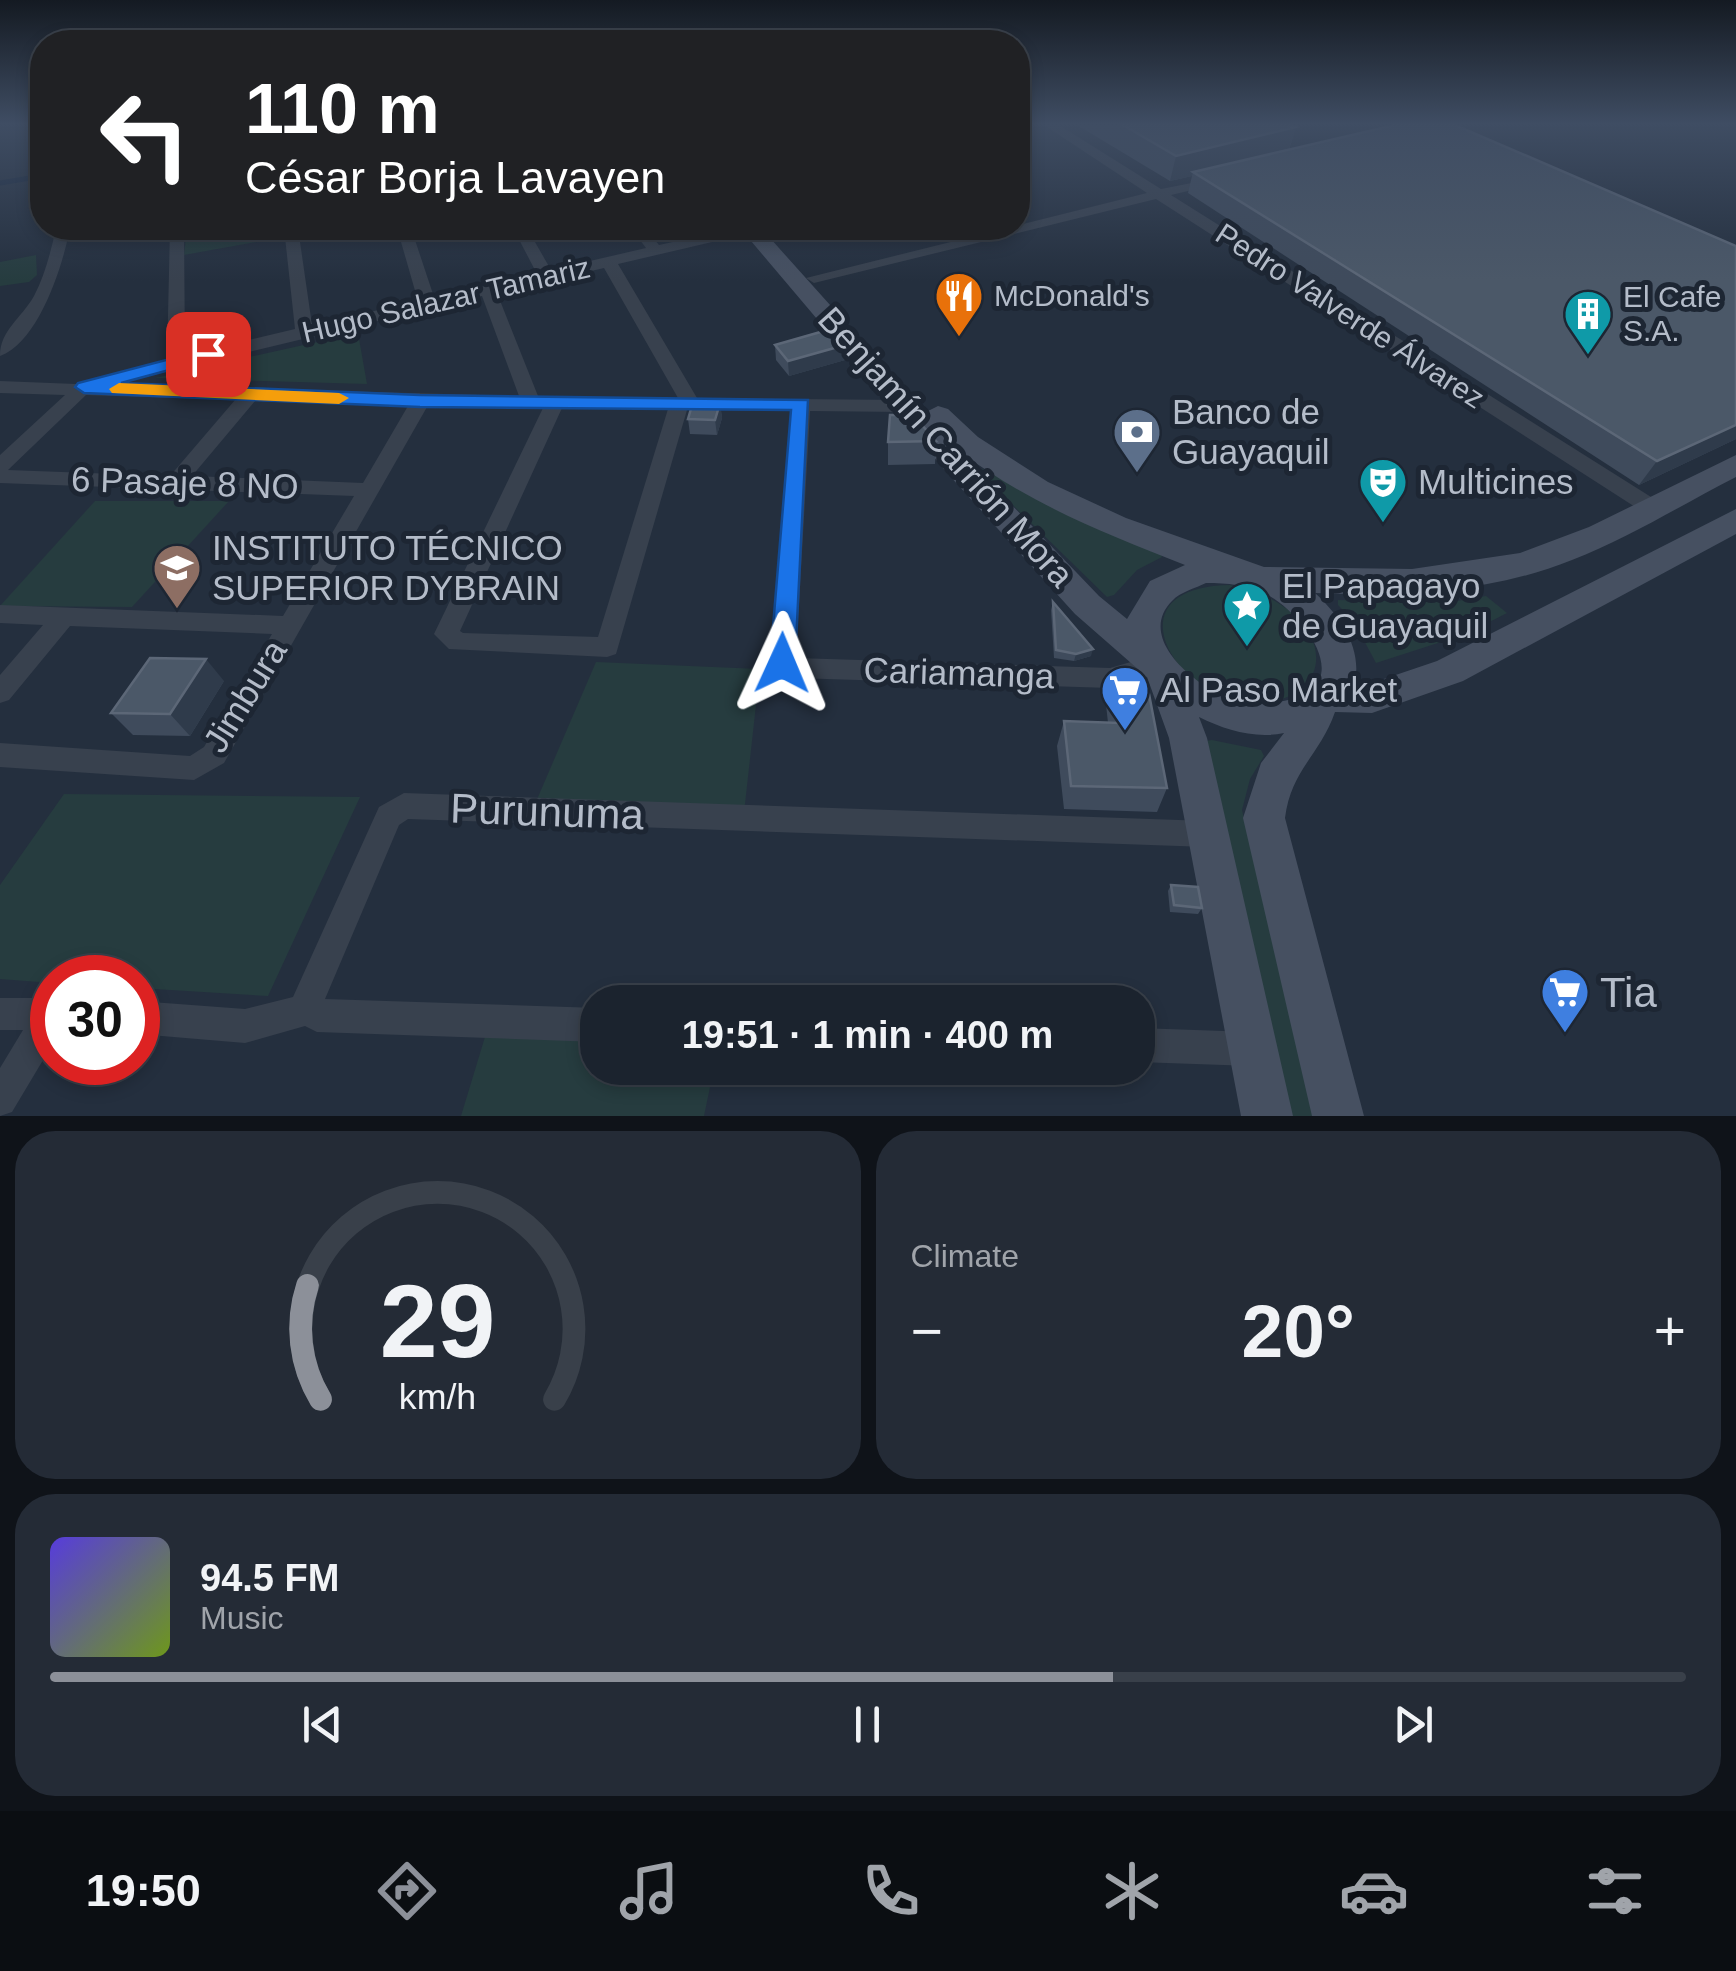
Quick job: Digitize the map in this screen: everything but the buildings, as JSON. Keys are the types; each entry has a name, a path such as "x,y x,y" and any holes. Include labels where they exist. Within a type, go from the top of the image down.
{"main road":[{"name":"Benjamín Carrión Mora","path":"760,240 903,406 1087,605 1156,666 1188,738 1266,1116"},
{"name":"Benjamín Carrión Mora","path":"781,240 947,425 986,458 1057,498 1246,575"},
{"path":"1736,464 1558,554 1451,580 1384,583 1202,571 1176,578 1156,591 1144,610 1142,633 1156,666 1197,701 1239,718 1269,720 1296,716 1323,702 1372,698 1450,671 1736,520"},
{"path":"1246,575 1289,591 1313,609 1330,630 1340,654 1339,677 1308,734 1286,758 1271,783 1264,818 1338,1116"}],"street":[{"name":"Pedro Valverde Álvarez","path":"1133,177 1650,507"},
{"path":"1030,226 1224,177"},
{"path":"0,351 47,292 62,240"},
{"path":"176,362 178,240"},
{"path":"292,240 304,332"},
{"path":"408,240 427,303"},
{"path":"526,240 546,277"},
{"path":"647,240 655,250"},
{"name":"Hugo Salazar Tamariz","path":"84,387 698,240"},
{"path":"814,278 971,240"},
{"path":"555,403 446,634 458,642 608,648 686,406 609,263"},
{"path":"488,291 531,402"},
{"path":"0,387 420,401 903,406"},
{"path":"0,466 84,387"},
{"path":"175,484 250,396"},
{"name":"Jimbura","path":"0,755 194,768 214,755 420,401"},
{"name":"Cariamanga","path":"801,404 782,663 794,668 1110,678 1156,666"},
{"name":"6 Pasaje 8 NO","path":"0,476 369,490"},
{"path":"0,614 288,624"},
{"path":"0,694 65,615"},
{"name":"Purunuma","path":"309,1009 309,997 389,816 404,806 1208,834"},
{"path":"160,1020 245,1026 309,1009 317,1015 580,1024"},
{"path":"0,1014 30,1014"},
{"path":"1155,1046 1252,1049"},
{"path":"0,1100 30,1050"}],"green space":[{"path":"186,240 268,240 184,255"},
{"path":"36,255 37,275 29,282 0,286 0,262"},
{"path":"358,333 367,384 155,378"},
{"path":"983,469 1065,512 1159,552 1162,557 1137,570 1114,595 1107,597 980,473"},
{"path":"95,501 229,501 132,607 0,606"},
{"path":"1230,585 1285,607 1312,640 1316,653 1310,678 1288,697 1271,702 1240,702 1211,691 1186,673 1170,651 1163,627 1169,607 1190,591"},
{"path":"1486,596 1507,613 1466,634 1376,663 1353,620 1338,605 1338,600 1451,602"},
{"path":"596,662 760,669 744,813 535,804"},
{"path":"1206,741 1261,750 1264,756 1250,779 1242,810 1316,1116 1292,1116"},
{"path":"64,794 360,797 268,996 160,989 160,955 30,955 30,981 0,979 0,885"},
{"path":"488,1027 580,1031 580,1085 710,1085 704,1116 461,1116"}],"waterway":[{"path":"0,183 30,178"}],"slow traffic":[{"path":"119,389 339,398"}],"place":[{"name":"McDonald's","path":"959,338"},
{"name":"El Cafe S.A.","path":"1588,356"},
{"name":"Banco de Guayaquil","path":"1137,474"},
{"name":"Multicines","path":"1383,524"},
{"name":"INSTITUTO TÉCNICO SUPERIOR DYBRAIN","path":"177,610"},
{"name":"El Papagayo de Guayaquil","path":"1247,648"},
{"name":"Al Paso Market","path":"1125,732"},
{"name":"Tia","path":"1565,1034"}],"route":[{"path":"208,354 84,387 420,401 801,404 782,663"}]}
